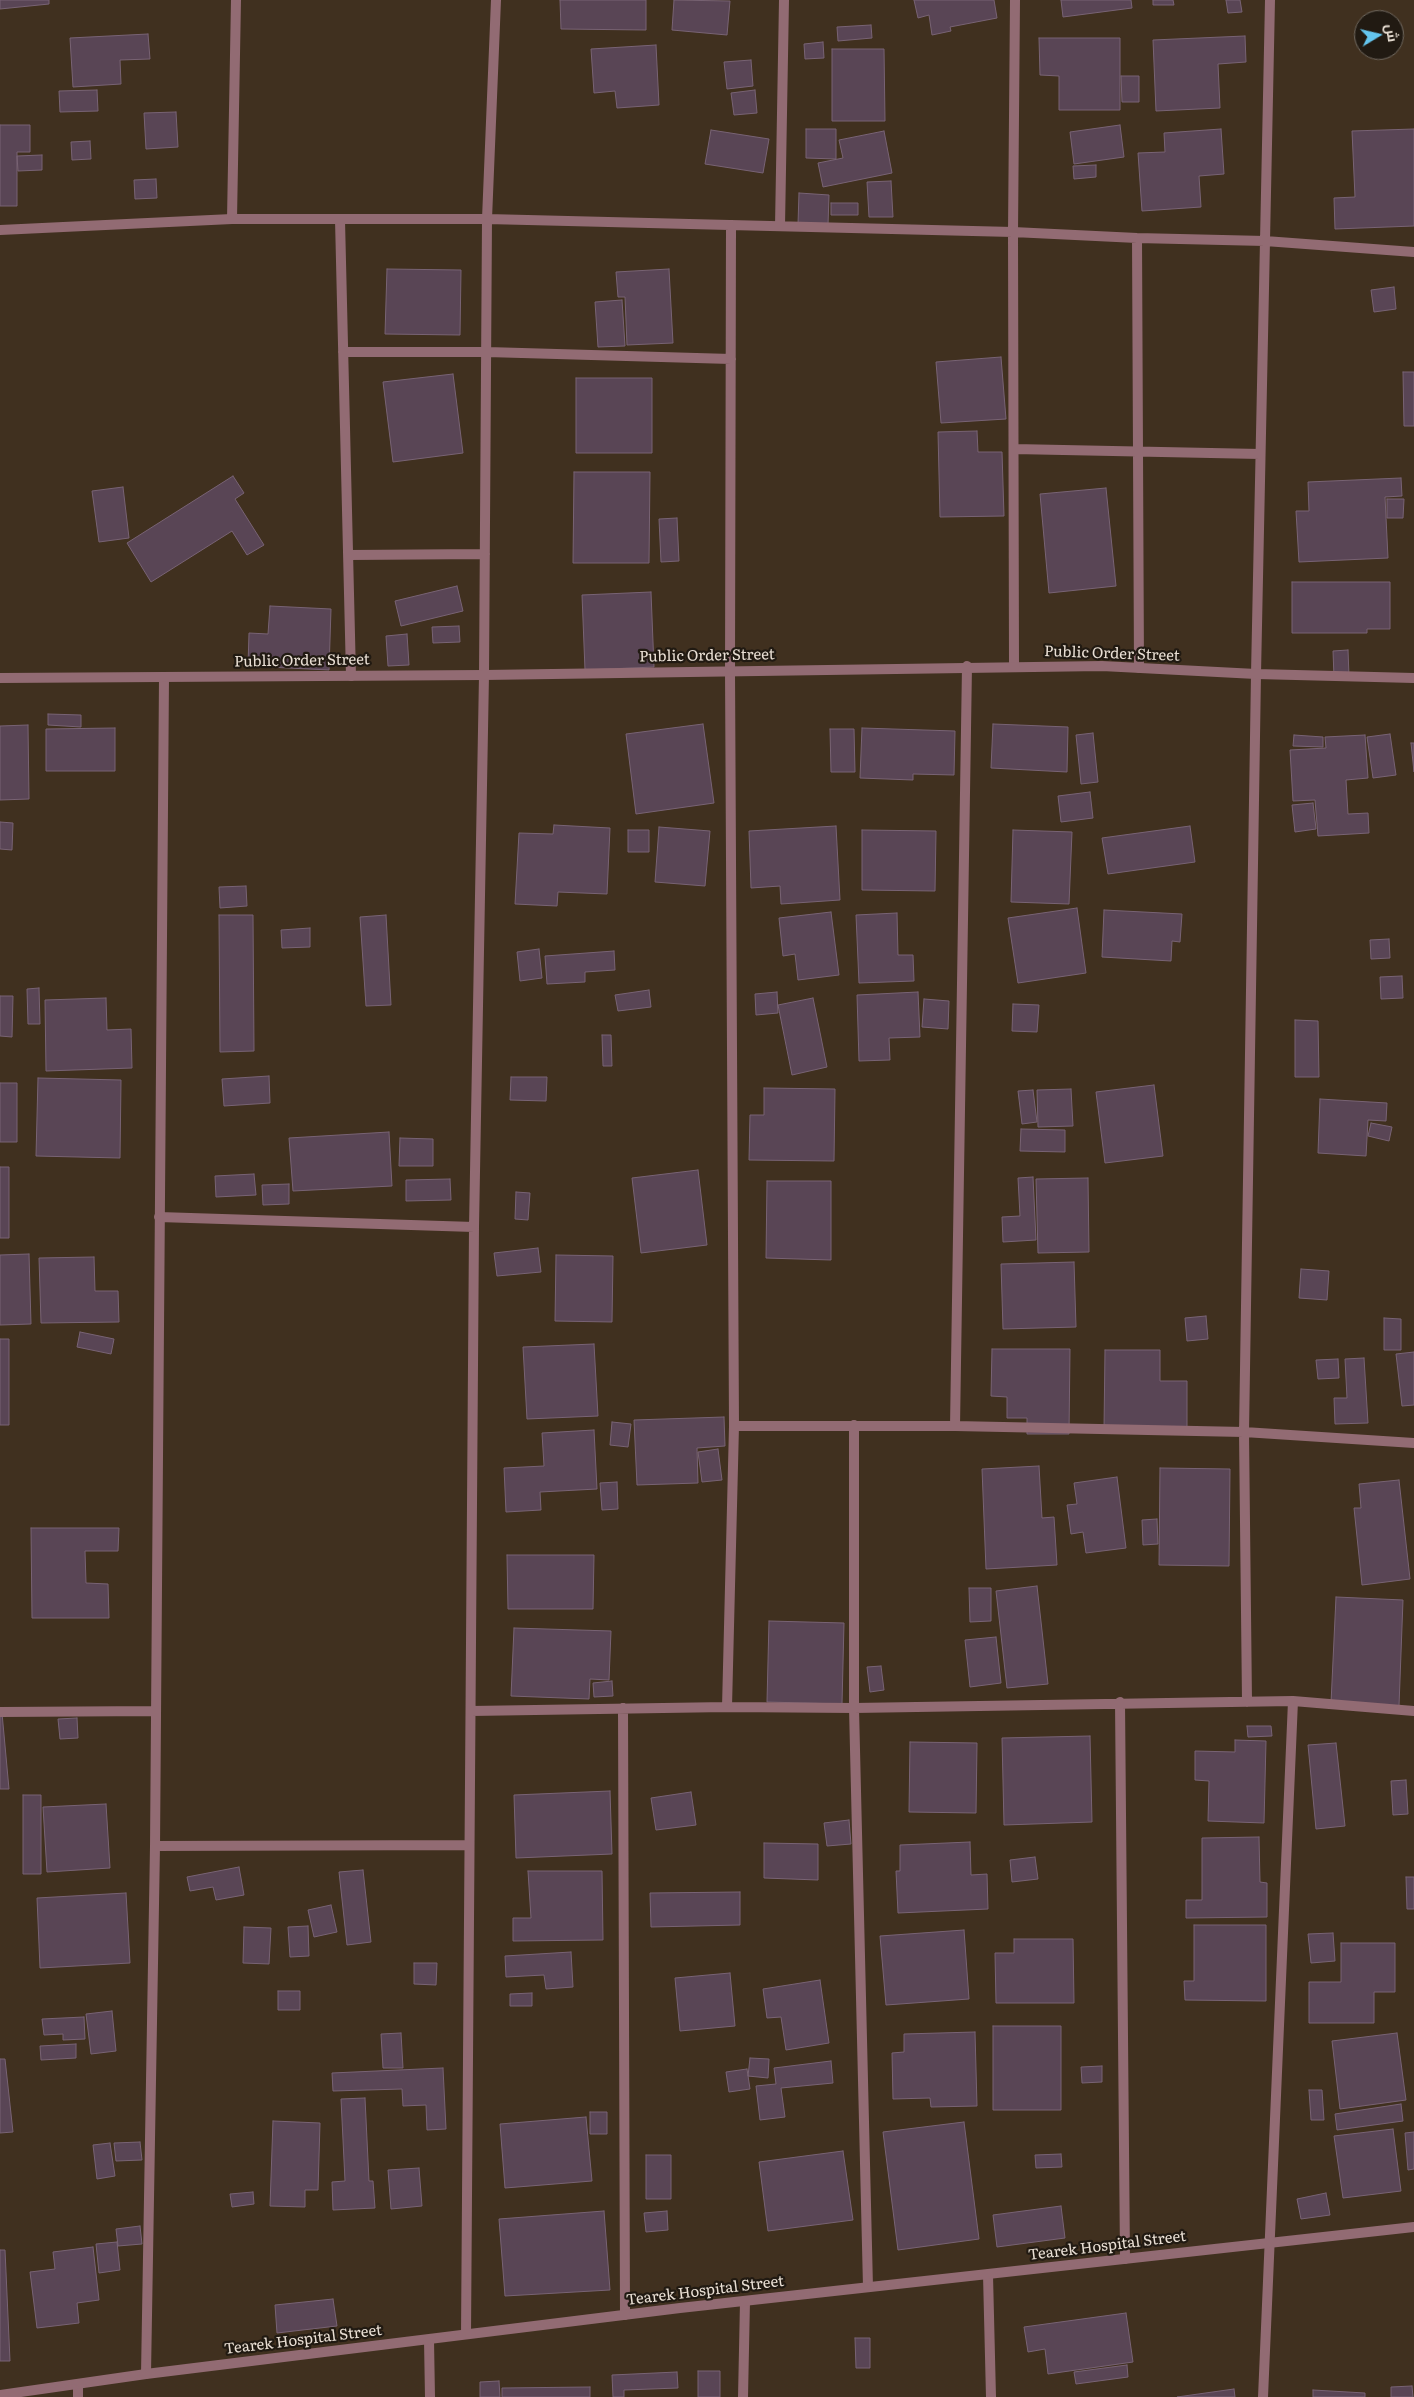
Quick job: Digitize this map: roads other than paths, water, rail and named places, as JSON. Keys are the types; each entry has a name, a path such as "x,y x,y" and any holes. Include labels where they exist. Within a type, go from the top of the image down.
{"street":[{"path":"232,219 236,0"},
{"path":"466,2334 474,1227 484,675 488,352 487,219 496,0"},
{"path":"780,226 784,0"},
{"path":"1014,666 1013,232 1015,0"},
{"path":"1247,1702 1244,1432 1256,674 1270,0"},
{"path":"0,230 232,219 487,219 1013,232 1137,238 1265,241 1414,252"},
{"path":"340,220 351,676"},
{"path":"727,1707 734,1426 730,670 731,225"},
{"path":"1137,238 1140,668"},
{"path":"343,352 488,352 731,359"},
{"path":"1014,449 1138,450 1260,454"},
{"path":"349,554 485,554"},
{"path":"955,1426 966,666"},
{"name":"Public Order Street","path":"0,678 484,675 1014,666 1140,668 1256,674 1414,678"},
{"path":"146,2374 155,1846 164,678"},
{"path":"159,1217 474,1227"},
{"path":"734,1426 955,1426 1244,1432 1414,1443"},
{"path":"854,1426 854,1708 868,2287"},
{"path":"470,1711 727,1707 854,1708 1293,1700 1414,1711"},
{"path":"1263,2397 1293,1700"},
{"path":"1120,1702 1125,2259"},
{"path":"623,1708 625,2315"},
{"path":"0,1712 156,1711"},
{"path":"155,1846 469,1846"},
{"name":"Tearek Hospital Street","path":"0,2395 146,2374 625,2315 1414,2227"},
{"path":"988,2275 992,2397"},
{"path":"743,2397 745,2301"},
{"path":"430,2340 430,2397"},
{"path":"78,2385 78,2397"}]}
